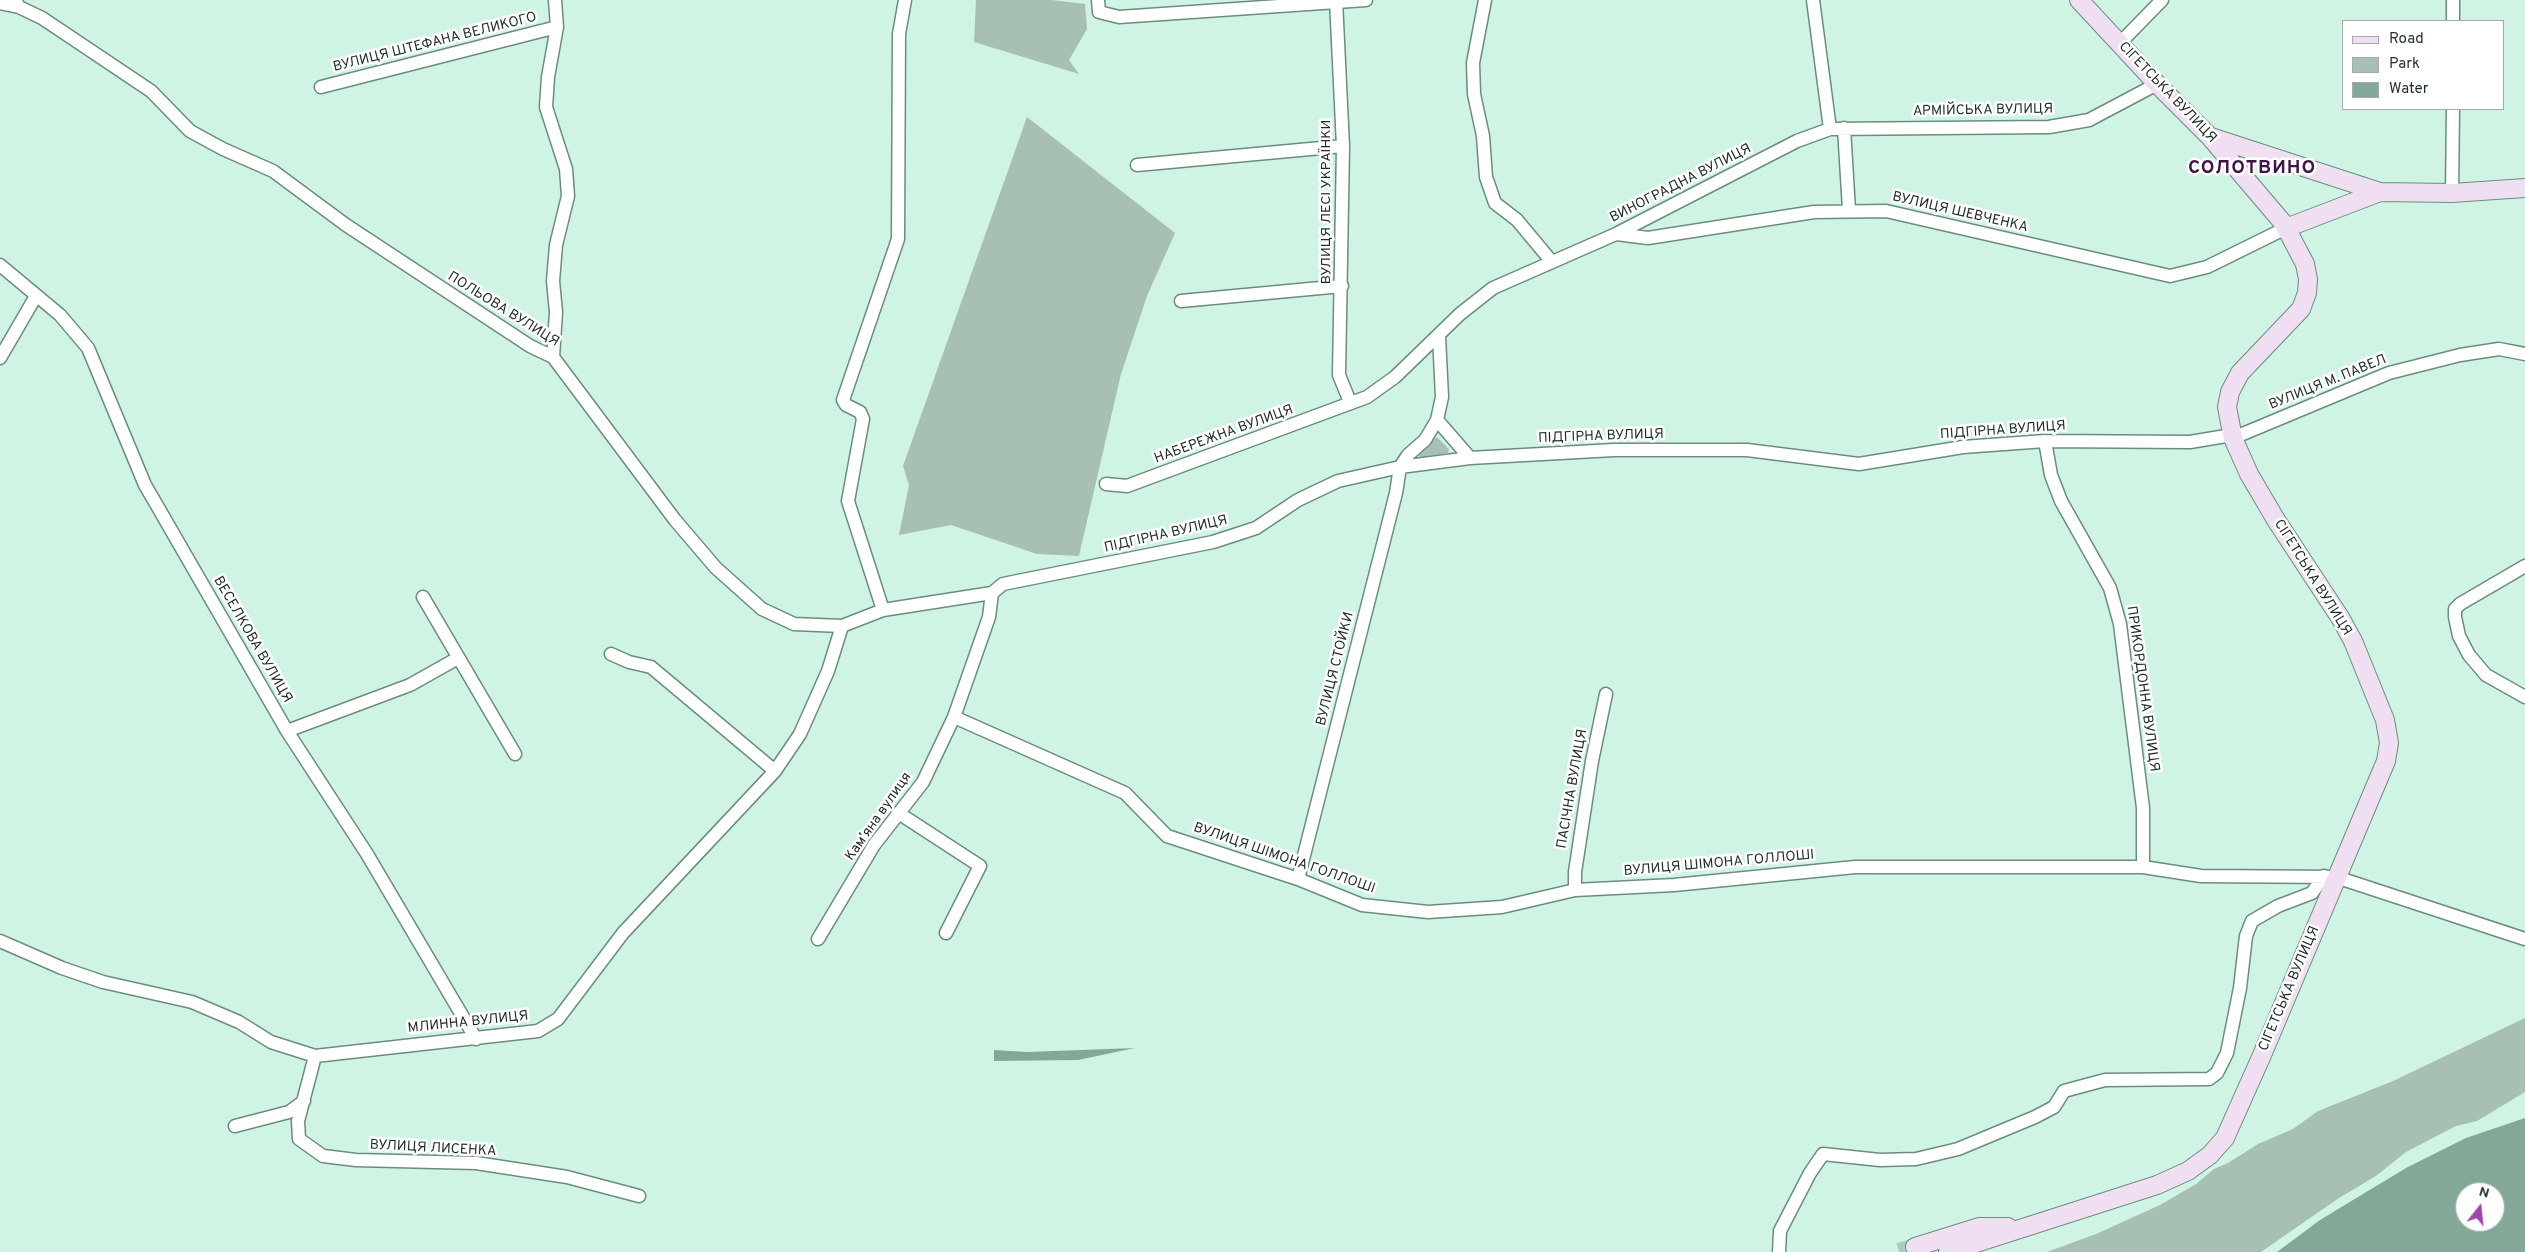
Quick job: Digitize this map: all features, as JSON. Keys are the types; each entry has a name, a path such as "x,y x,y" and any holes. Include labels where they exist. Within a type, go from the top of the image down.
{"street":[{"path":"552,357 556,312 553,281 556,246 568,196 566,169 546,107 548,76 557,27 554,0"},
{"path":"883,610 848,502 862,419 860,412 846,405 843,400 898,239 898,34 905,0"},
{"path":"1098,6 1119,17 1366,0"},
{"path":"1485,0 1473,63 1474,94 1484,136 1486,177 1495,203 1517,220 1552,262"},
{"path":"1812,0 1830,129"},
{"name":"СІГЕТСЬКА ВУЛИЦЯ","path":"1948,1252 2157,1185 2188,1171 2210,1155 2224,1138 2251,1080 2330,877 2386,761 2389,743 2385,720 2353,641 2341,619 2276,520 2249,474 2232,436 2227,407 2233,386 2240,373 2301,309 2307,293 2308,279 2305,264 2286,228 2210,137 2157,84 2079,0"},
{"path":"2119,44 2162,0"},
{"path":"2453,0 2453,20"},
{"name":"ВУЛИЦЯ ЛЕСІ УКРАЇНКИ","path":"1336,1 1343,146 1339,375 1350,402"},
{"name":"ПОЛЬОВА ВУЛИЦЯ","path":"0,3 17,3 42,18 151,91 190,131 223,149 273,171 346,225 530,346 552,357 675,520 716,568 762,610 794,624 842,626 883,610 992,594"},
{"name":"ВУЛИЦЯ ШТЕФАНА ВЕЛИКОГО","path":"321,88 557,27"},
{"name":"АРМІЙСЬКА ВУЛИЦЯ","path":"1830,129 2049,127 2089,120 2157,84"},
{"path":"2452,193 2453,110"},
{"path":"1844,128 1849,210"},
{"name":"ВИНОГРАДНА ВУЛИЦЯ","path":"1350,402 1367,397 1395,377 1460,314 1493,288 1616,234 1797,141 1830,129"},
{"path":"2210,137 2380,192 2452,193 2525,188"},
{"path":"1137,165 1343,146"},
{"path":"2286,228 2380,192"},
{"name":"ВУЛИЦЯ ШЕВЧЕНКА","path":"1616,234 1648,238 1814,212 1849,210 1886,211 2170,276 2207,267 2286,228"},
{"name":"ВЕСЕЛКОВА ВУЛИЦЯ","path":"0,265 60,316 88,348 145,485 287,731 367,854 476,1039"},
{"path":"1181,301 1342,286"},
{"path":"0,358 36,296"},
{"path":"1400,467 1408,455 1424,440 1437,420 1442,397 1439,336"},
{"name":"ВУЛИЦЯ М. ПАВЕЛ","path":"2232,436 2389,373 2460,355 2499,349 2525,354"},
{"name":"НАБЕРЕЖНА ВУЛИЦЯ","path":"1106,484 1127,486 1300,423 1350,402"},
{"path":"1437,420 1470,458"},
{"name":"ПІДГІРНА ВУЛИЦЯ","path":"992,594 1003,584 1212,542 1256,528 1298,500 1338,481 1400,467 1470,458 1614,450 1748,450 1859,464 1963,447 2045,441 2190,442 2232,436"},
{"name":"ПРИКОРДОННА ВУЛИЦЯ","path":"2045,441 2051,475 2061,501 2110,588 2120,624 2143,808 2142,867"},
{"name":"ВУЛИЦЯ СТОЙКИ","path":"1298,879 1396,493 1400,467"},
{"path":"2525,566 2460,604 2456,609 2455,617 2459,636 2469,655 2486,675 2525,697"},
{"name":"Камʼяна вулиця","path":"818,939 874,845 923,782 954,717 989,617 992,594"},
{"path":"423,597 515,754"},
{"name":"МЛИННА ВУЛИЦЯ","path":"0,941 62,968 103,982 200,1005 239,1022 271,1042 316,1056 538,1031 558,1019 623,933 774,771 800,734 828,670 842,626"},
{"path":"611,654 630,662 651,667 774,771"},
{"path":"287,731 410,684 458,658"},
{"name":"ПАСІЧНА ВУЛИЦЯ","path":"1574,890 1590,770 1606,694"},
{"name":"ВУЛИЦЯ ШІМОНА ГОЛЛОШІ","path":"954,717 1125,794 1167,836 1298,879 1362,905 1428,912 1502,907 1574,890 1674,885 1855,867 2142,867 2201,876 2330,877 2525,939"},
{"path":"900,814 980,866 946,933"},
{"path":"1779,1252 1780,1231 1810,1172 1823,1154 1880,1160 1916,1158 1958,1149 2035,1117 2054,1106 2064,1091 2105,1080 2209,1079 2217,1073 2228,1053 2240,988 2246,936 2252,921 2278,906 2312,894 2330,877"},
{"name":"ВУЛИЦЯ ЛИСЕНКА","path":"316,1056 298,1121 299,1139 322,1156 356,1160 476,1163 567,1177 639,1196"},
{"path":"235,1126 289,1112 304,1101"},
{"name":"СІГЕТСЬКА ВУЛИЦЯ","path":"1915,1247 1979,1227 2026,1228"}],"green space":[{"path":"976,0 1052,0 1085,4 1087,29 1069,60 1079,74 974,42"},
{"path":"1027,117 1175,233 1147,296 1121,374 1079,556 1037,554 951,525 899,535 909,485 903,466"},
{"path":"1437,437 1449,449 1448,453 1420,457 1417,453"},
{"path":"2525,1018 2525,1092 2477,1121 2456,1126 2406,1152 2376,1176 2339,1198 2261,1252 2047,1252 2096,1234 2160,1205 2196,1184 2214,1169 2228,1163 2258,1144 2293,1129 2318,1111 2393,1081"}],"water":[{"path":"1135,1048 1078,1060 994,1061 994,1050 1027,1052"},
{"path":"2525,1118 2525,1252 2277,1252 2320,1220 2406,1168 2466,1138"}],"tunnel":[{"path":"1899,1252 1915,1247"}],"district":[{"name":"СОЛОТВИНО","path":"2252,169"}]}
